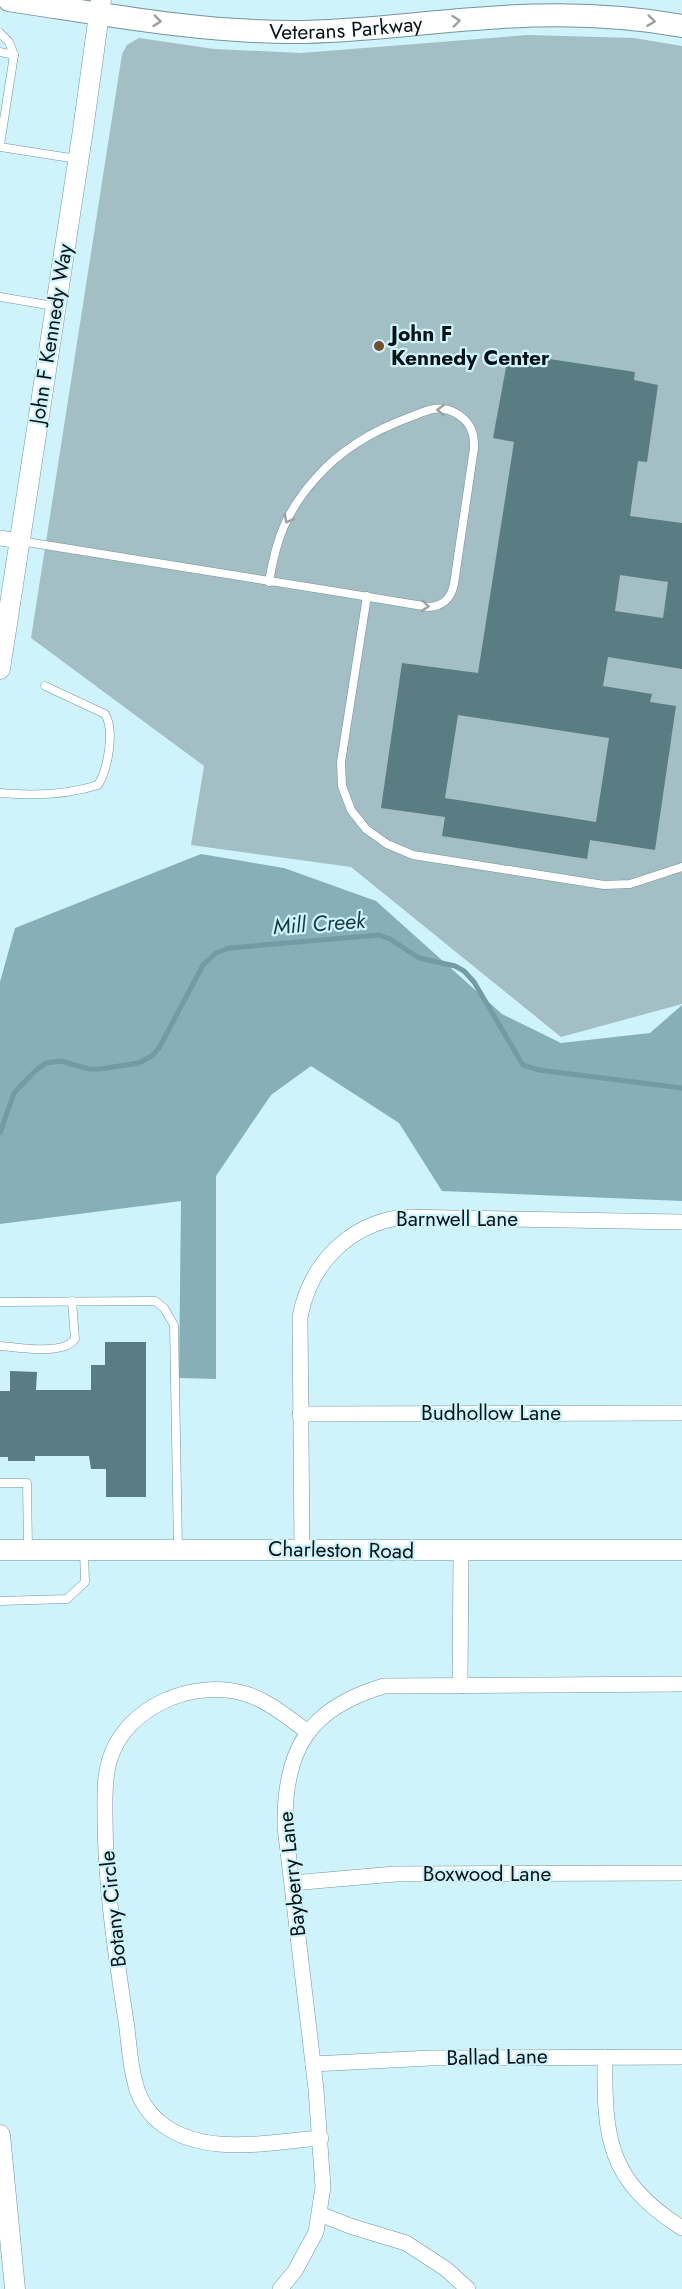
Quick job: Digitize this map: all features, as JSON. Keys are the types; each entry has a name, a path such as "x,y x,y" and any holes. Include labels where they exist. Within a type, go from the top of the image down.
{"main road":[{"name":"Veterans Parkway","path":"9,0 100,7 198,26 291,32 551,15 622,18 682,26"}],"street":[{"name":"John F Kennedy Way","path":"0,669 9,539 55,306 79,159 100,7"},
{"name":"Barnwell Lane","path":"302,1549 300,1317 307,1291 326,1258 345,1240 357,1231 387,1219 417,1216 682,1222"},
{"name":"Budhollow Lane","path":"300,1414 682,1413"},
{"name":"Charleston Road","path":"0,1550 302,1549 461,1552 682,1550"},
{"path":"460,1686 461,1552"},
{"name":"Bayberry Lane","path":"280,2289 307,2252 316,2232 323,2187 321,2138 285,1826 285,1800 295,1751 308,1732 332,1709 362,1692 384,1686 682,1684"},
{"name":"Botany Circle","path":"308,1732 279,1711 246,1694 227,1690 207,1690 186,1692 167,1699 139,1717 117,1742 109,1761 105,1783 105,1828 114,1933 131,2061 135,2084 143,2104 156,2120 173,2132 212,2143 253,2144 321,2138"},
{"name":"Boxwood Lane","path":"292,1883 395,1874 682,1873"},
{"path":"605,2057 606,2121 617,2163 629,2183 644,2200 682,2228"},
{"name":"Ballad Lane","path":"313,2064 430,2058 682,2057"},
{"path":"0,2135 15,2289"},
{"path":"320,2214 358,2229 406,2243 446,2268 468,2289"}],"lane":[{"path":"0,33 9,42 14,55 0,146 79,159"},
{"path":"0,52 14,55"},
{"path":"0,297 55,306"},
{"path":"9,539 268,582 429,607 444,603 452,591 474,439 468,423 452,410 442,408 430,410 396,422 351,447 330,463 300,498 285,522 276,544 268,582"},
{"path":"367,596 340,774 351,810 366,829 387,844 413,855 604,885 630,884 682,867"},
{"path":"0,793 30,795 82,790 98,785 104,776 111,731 110,721 105,714 45,686"},
{"path":"0,1346 60,1349 71,1344 75,1340 72,1301"},
{"path":"0,1302 155,1301 164,1308 174,1324 178,1550"},
{"path":"0,1483 27,1483 28,1550"},
{"path":"0,1601 67,1599 85,1582 84,1550"}],"shaded area":[{"name":"John F Kennedy Center","path":"528,35 634,38 682,46 682,1004 561,1037 351,867 191,845 204,766 31,638 122,54 127,45 139,38 214,49 301,53"},
{"path":"201,854 284,868 376,901 502,1014 561,1043 650,1033 682,1005 682,1201 442,1191 399,1123 311,1066 271,1095 216,1176 216,1379 179,1378 181,1201 0,1224 0,982 15,928"}],"building":[{"path":"543,358 635,372 634,380 658,385 647,462 638,461 630,516 682,523 682,669 608,657 603,686 652,694 650,702 676,706 655,850 590,840 587,859 442,836 445,817 381,808 402,663 478,673 514,442 493,438 507,362 542,367","holes":["620,575 668,582 663,618 615,611","458,715 609,738 596,822 445,798"]},
{"path":"105,1342 146,1342 146,1497 106,1497 106,1469 91,1469 89,1456 35,1456 35,1461 8,1461 8,1457 0,1457 0,1391 10,1391 10,1371 37,1372 36,1390 91,1390 91,1365 105,1365"}],"waterway":[{"name":"Mill Creek","path":"0,1133 14,1093 46,1063 61,1061 89,1069 100,1069 139,1063 153,1055 159,1048 203,965 216,953 229,948 379,935 390,939 419,958 455,966 464,971 474,982 523,1065 539,1070 682,1088"}],"place":[{"name":"John F Kennedy Center","path":"379,346"}]}
